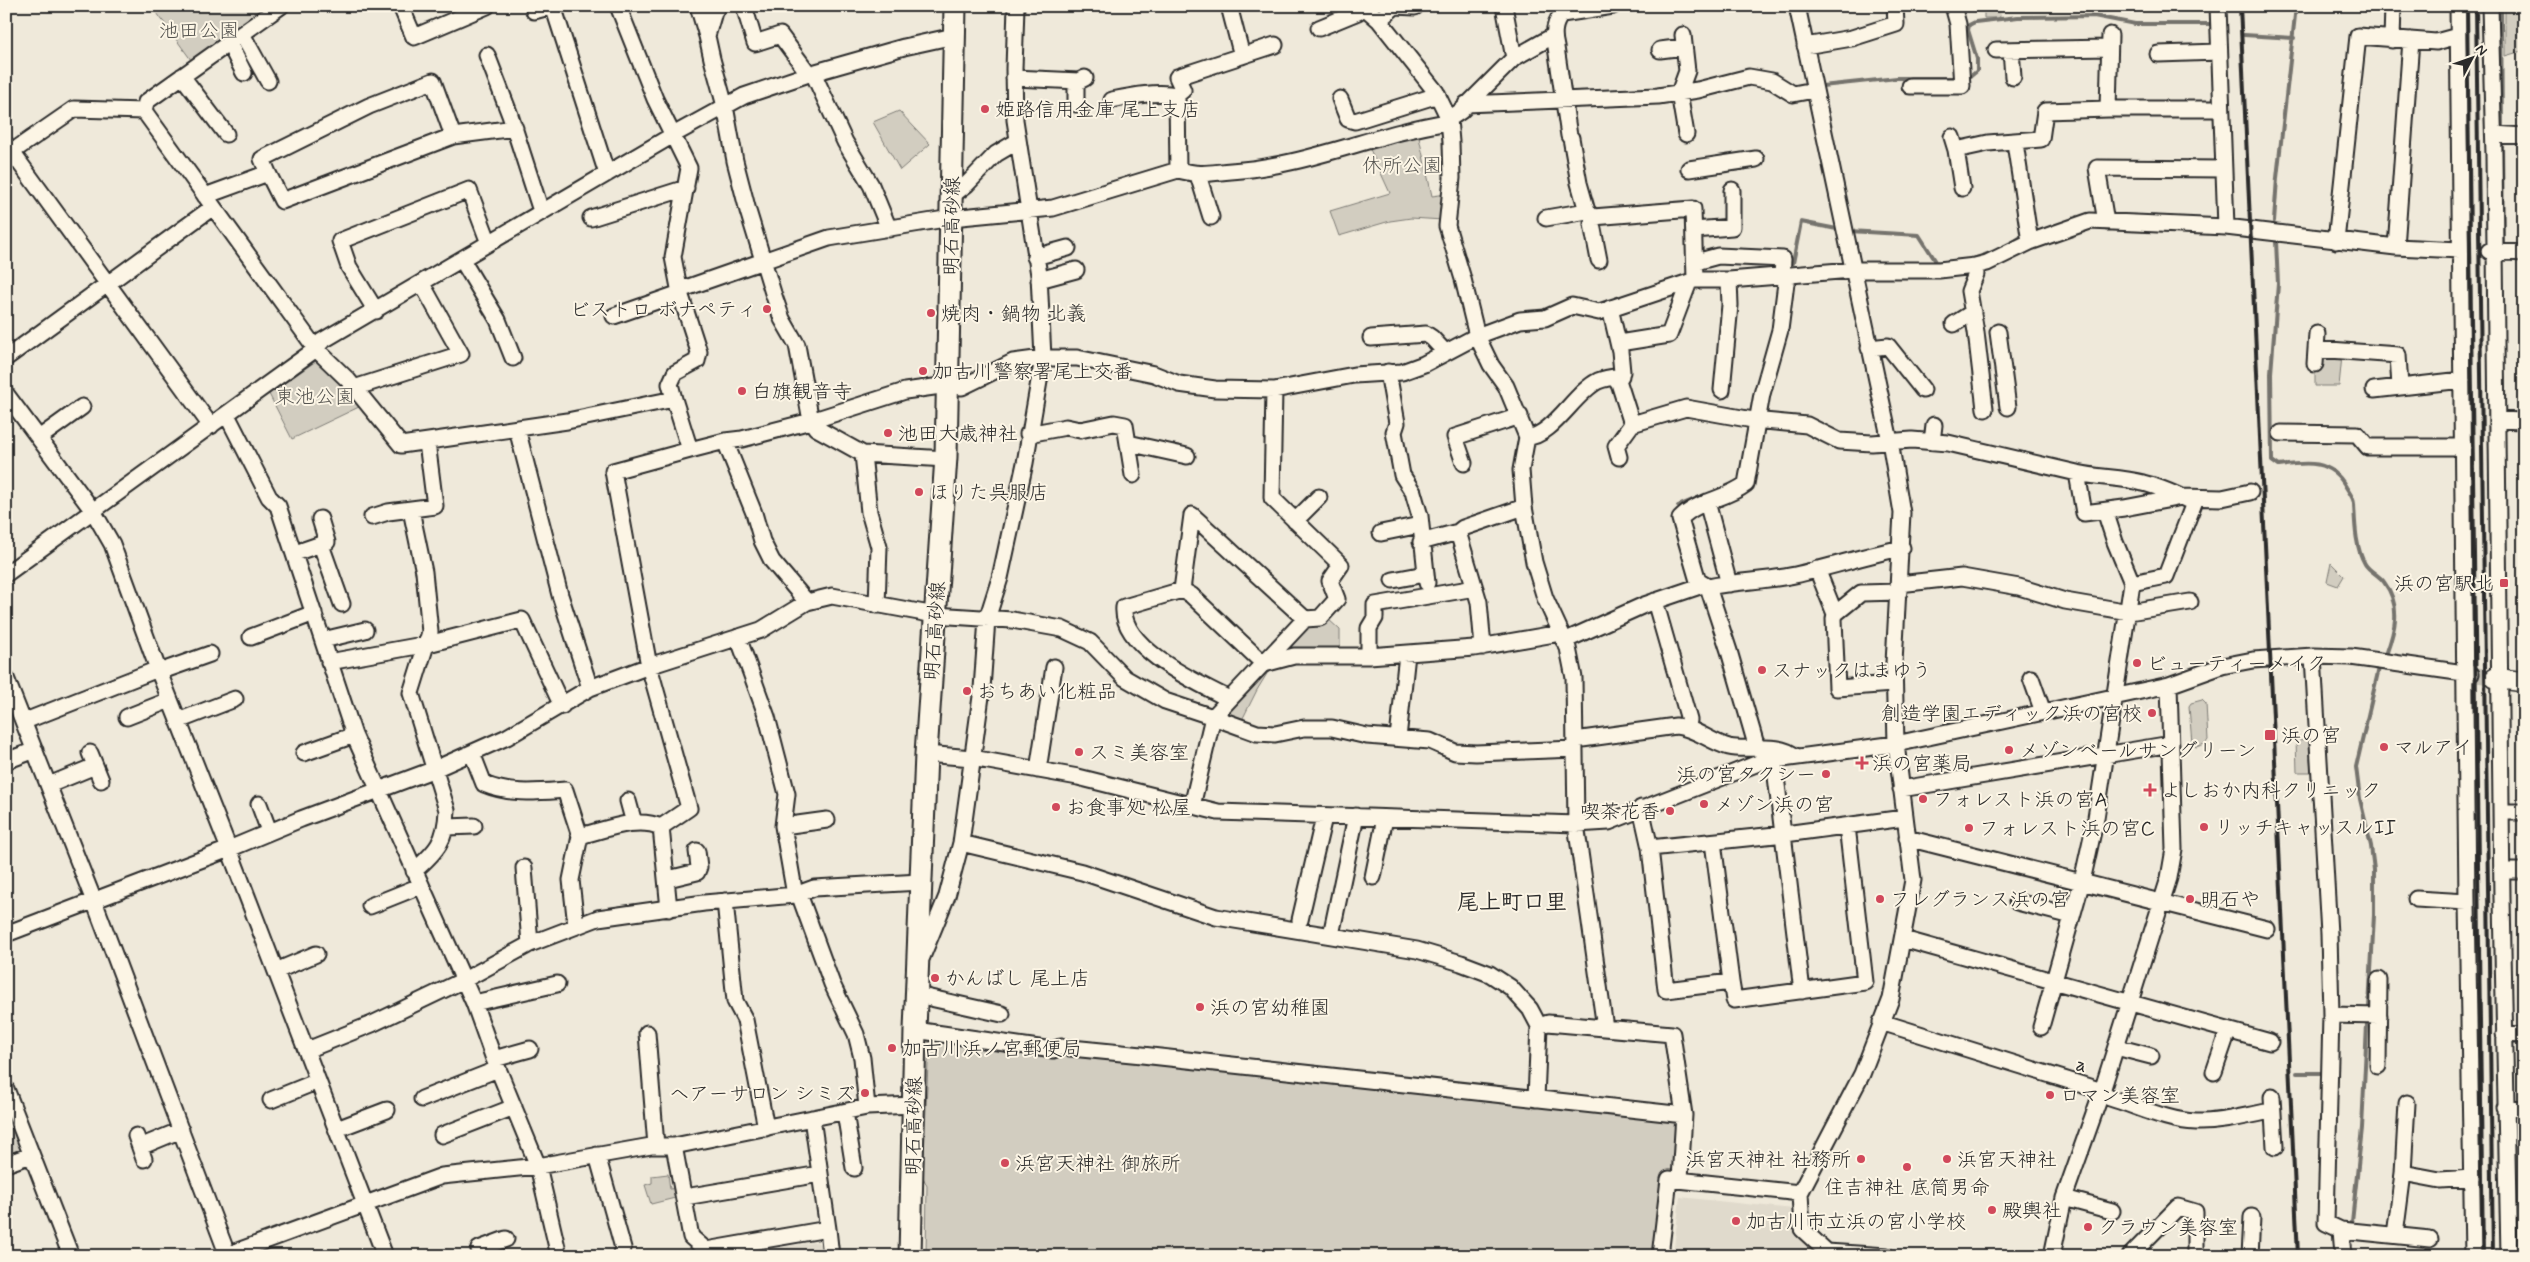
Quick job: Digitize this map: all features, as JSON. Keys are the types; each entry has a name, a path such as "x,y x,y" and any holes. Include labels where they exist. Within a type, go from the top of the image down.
{"main road":[{"name":"明石高砂線","path":"910,1256 920,882 926,754 946,459 955,6"}],"street":[{"path":"280,6 146,102 144,111 316,349 354,388 401,445 567,421 674,399"},
{"path":"407,6 402,9 414,38 486,6"},
{"path":"534,11 553,6 607,174"},
{"path":"618,6 655,99 689,168 673,257 680,291 699,352 697,361 675,373 670,384 690,450"},
{"path":"698,6 719,90 725,106 735,161 763,261 782,320 797,344 811,420 816,428 863,454 946,459"},
{"path":"707,36 714,12 718,6"},
{"path":"744,6 755,43 780,36 811,73 845,142 871,185 889,229"},
{"path":"918,967 947,896 960,843 982,690 987,619 1002,569 1025,463 1028,434 1043,358 1039,280 1018,141 1014,78 1016,6"},
{"path":"1229,6 1242,56"},
{"path":"1319,28 1358,12 1364,6 1380,20 1438,95 1449,121 1452,178 1447,226 1463,278 1477,336 1491,365 1506,386 1520,416 1527,437 1521,470 1524,507 1538,580 1562,637 1574,678 1576,824 1605,1028"},
{"path":"1380,20 1395,6 1415,7"},
{"path":"1504,6 1514,58"},
{"path":"1599,260 1590,214 1577,176 1556,47 1552,36 1558,18 1562,14 1613,6"},
{"path":"1797,6 1890,441 1902,513 1902,548 1893,684 1896,744 1913,880 1891,999 1862,1074 1800,1193 1802,1229 1827,1252 1888,1256"},
{"path":"1805,46 1852,38 1896,24 1895,6"},
{"path":"1910,86 1962,86 1958,24 1953,6"},
{"path":"2218,6 2226,227"},
{"path":"2392,40 2393,6"},
{"path":"2458,6 2460,250 2468,673 2467,902 2473,1256"},
{"path":"2490,6 2494,134 2492,251 2497,420 2498,678 2509,1256"},
{"path":"242,34 268,81"},
{"path":"6,574 227,415 316,349 322,341 422,284 464,264 489,243 672,135 744,96 811,73 904,47 954,36"},
{"path":"614,316 829,238 951,218 1053,208 1178,170 1198,175 1265,169 1335,152 1420,126 1449,121 1514,58 1552,36"},
{"path":"2336,241 2358,36 2436,42 2458,36"},
{"path":"2396,247 2411,40"},
{"path":"1660,50 1684,41 1687,71 1679,93 1686,134"},
{"path":"2013,77 2003,50 2109,41 2108,109"},
{"path":"229,43 244,73"},
{"path":"1178,170 1177,96 1182,90 1177,77 1275,45"},
{"path":"2158,54 2219,52"},
{"path":"487,55 542,211"},
{"path":"182,76 226,134"},
{"path":"1014,78 1080,79 1076,104"},
{"path":"1466,104 1634,97 1679,93 1749,78 1772,81 1793,94 1814,90"},
{"path":"454,136 433,81 369,106 262,159 282,201 454,136 514,128"},
{"path":"1112,100 1134,96 1169,94 1177,96"},
{"path":"1340,100 1348,119 1355,121 1438,95"},
{"path":"144,111 74,109 8,151 108,283 211,426"},
{"path":"1962,188 1954,144 2015,143 2040,139 2045,111 2221,109"},
{"path":"2494,134 2524,136"},
{"path":"952,196 967,184 996,154 1018,141"},
{"path":"2015,143 2030,242"},
{"path":"1689,169 1733,177 1756,159"},
{"path":"2106,222 2097,168 2224,169"},
{"path":"6,358 108,283 209,202 268,172"},
{"path":"1198,175 1211,217"},
{"path":"1694,230 1732,227 1733,177"},
{"path":"591,218 686,188"},
{"path":"376,311 349,267 340,241 469,190 489,243"},
{"path":"1546,218 1693,209 1696,262 1692,281 1669,335 1619,343"},
{"path":"661,826 689,808 650,666 613,472 690,450 725,441 742,439 811,420 905,391 948,385 962,387 1013,362 1043,358 1077,358 1154,374 1179,384 1215,389 1274,390 1354,375 1402,372 1424,364 1477,336 1520,320 1546,318 1572,306 1599,312 1692,281 1729,280 1852,270 1939,270 1975,266 1987,263 2030,242 2090,221 2226,227 2396,247 2460,250"},
{"path":"1035,257 1068,248"},
{"path":"2492,251 2524,253"},
{"path":"1696,262 1718,256 1783,259 1784,275 1780,330 1762,394 1752,420 1746,484 1734,493 1690,508 1680,519 1698,581 1705,586 1729,651 1757,748"},
{"path":"464,264 498,320 513,358"},
{"path":"1975,266 1976,274 1969,291 1985,409"},
{"path":"1039,280 1076,270"},
{"path":"1722,390 1730,305 1729,280"},
{"path":"354,388 461,354 422,284"},
{"path":"1610,308 1619,343 1621,376 1618,380 1632,424"},
{"path":"1954,324 1972,312"},
{"path":"1998,332 2008,407"},
{"path":"1371,338 1426,334 1445,352"},
{"path":"1869,348 1888,346 1923,390"},
{"path":"2316,349 2398,355 2400,387"},
{"path":"1388,372 1397,423 1394,432 1402,475 1413,492 1420,524 1426,578 1393,580"},
{"path":"1527,437 1534,437 1547,429 1592,385 1605,378 1621,376"},
{"path":"2374,390 2462,380"},
{"path":"1981,384 2005,381"},
{"path":"1192,806 1213,717 1305,619 1320,618 1337,600 1330,581 1341,565 1272,498 1274,390"},
{"path":"6,394 93,511 112,544 158,671 307,1050 385,1256"},
{"path":"40,438 82,407"},
{"path":"1618,457 1616,446 1632,424 1686,408 1752,420 1807,425 1839,441 1872,443 1890,441 1932,442 1984,450 2100,478 2141,482 2194,503 2168,572 2162,578 2132,583"},
{"path":"227,415 269,497 278,506 295,552 354,735 414,871 418,887 474,1003 495,1068 534,1166 559,1256"},
{"path":"1464,463 1455,437 1520,416"},
{"path":"2497,420 2524,421"},
{"path":"1028,434 1066,426 1080,430 1114,423 1125,425 1133,474"},
{"path":"1932,442 1934,425"},
{"path":"517,429 560,595 590,688"},
{"path":"2281,433 2357,434 2368,447 2463,447"},
{"path":"725,441 765,548 772,561 807,602"},
{"path":"372,517 388,512 435,506 427,442"},
{"path":"1128,443 1178,450"},
{"path":"863,454 869,512 879,547 877,605"},
{"path":"2077,472 2084,513 2182,497 2222,498 2250,492"},
{"path":"1296,521 1319,497"},
{"path":"1707,502 1729,584"},
{"path":"1421,542 1458,532 1463,528 1524,507"},
{"path":"411,510 424,572 430,632 428,644 411,693 448,810 447,827 438,849 414,871"},
{"path":"2041,1027 2082,881 2096,818 2132,583 2115,542 2105,511"},
{"path":"1182,590 1192,515 1305,619"},
{"path":"295,552 327,542 320,519"},
{"path":"1382,533 1420,524"},
{"path":"1458,532 1475,588 1483,647"},
{"path":"321,545 342,604"},
{"path":"1264,664 1286,657 1406,654 1562,637 1655,601 1705,586 1758,582 1817,569 1861,556 1902,548"},
{"path":"1817,569 1835,614 1837,688 1893,684"},
{"path":"1835,614 1861,593 1962,577 2019,587 2065,601 2128,612 2190,602"},
{"path":"1369,656 1369,628 1375,618 1375,605 1475,588"},
{"path":"1229,699 1170,668 1129,631 1123,617 1124,607 1182,590 1191,595 1264,664"},
{"path":"6,934 229,849 269,831 435,769 507,737 590,688 650,666 761,630 807,602 832,596 854,598 877,605 936,615 1038,624 1083,637 1126,678 1165,701 1257,732 1275,734 1304,728 1332,728 1367,736 1430,741 1455,752 1476,753 1575,744 1645,728 1688,727 1729,747 1778,748 1790,752 1796,757"},
{"path":"1655,601 1689,720 1688,727"},
{"path":"251,637 314,613"},
{"path":"329,662 428,644 522,620 562,706"},
{"path":"323,640 365,630"},
{"path":"738,637 767,717 783,775 787,794 783,826 797,895 832,984 856,1034 862,1058 867,1107"},
{"path":"25,722 158,671 210,654"},
{"path":"1398,738 1406,654"},
{"path":"2313,656 2329,934 2331,1015 2326,1223 2347,1230 2430,1239"},
{"path":"926,754 972,758 1078,777 1218,812 1576,824 1609,822 1761,762 1896,744 2115,695 2169,685 2222,666 2272,657 2351,657 2468,673"},
{"path":"1038,770 1054,667"},
{"path":"6,678 25,722 94,901 181,1130 226,1255 442,1176 534,1166 656,1146 674,1146 867,1107 914,1105"},
{"path":"2031,678 2042,712"},
{"path":"2498,678 2524,682"},
{"path":"2052,1256 2064,1198 2102,1091 2130,1003 2161,902 2174,849 2169,685"},
{"path":"178,721 235,699"},
{"path":"127,717 170,700"},
{"path":"304,754 354,735"},
{"path":"1901,788 2171,744"},
{"path":"6,761 35,750"},
{"path":"472,753 484,784 518,792 565,790 580,836 571,880 576,926"},
{"path":"1774,760 1785,834 1802,991"},
{"path":"49,785 96,766"},
{"path":"628,801 634,823"},
{"path":"259,804 269,831"},
{"path":"1642,808 1650,848 1666,990 1732,982"},
{"path":"2502,812 2524,812"},
{"path":"1331,935 1356,816"},
{"path":"1300,920 1324,817"},
{"path":"1373,877 1385,818"},
{"path":"1650,848 1785,834 1904,818"},
{"path":"783,826 827,820"},
{"path":"580,836 634,823 651,822 661,826"},
{"path":"447,827 474,826"},
{"path":"661,826 668,879 669,910"},
{"path":"1713,842 1734,1000 1865,982 1847,826"},
{"path":"1907,838 2267,929"},
{"path":"960,843 1082,872 1216,917 1331,935 1432,954 1490,974 1510,987 1521,998 1530,1009 1538,1026 1536,1099"},
{"path":"668,879 697,872 699,866 697,851"},
{"path":"524,868 530,944"},
{"path":"2502,871 2524,871"},
{"path":"307,1050 372,1024 464,980 530,944 598,918 725,901 797,895 814,888 920,882"},
{"path":"370,906 418,887"},
{"path":"2416,899 2467,902"},
{"path":"725,901 734,1001 745,1020 766,1128"},
{"path":"2017,902 2072,916"},
{"path":"1903,939 2055,980 2270,1042"},
{"path":"276,971 316,954"},
{"path":"2378,1066 2385,1043 2379,1016 2380,980"},
{"path":"474,1003 547,982"},
{"path":"917,995 1002,1014"},
{"path":"2331,1015 2379,1016"},
{"name":"a","path":"1881,1022 2102,1091 2110,1098 2181,1120 2196,1122 2272,1104 2275,1147"},
{"path":"1538,1026 1548,1023 1672,1034 1684,1115 1680,1179"},
{"path":"915,1030 1053,1050 1061,1047 1142,1055 1684,1115"},
{"path":"2214,1072 2228,1031"},
{"path":"646,1032 656,1146"},
{"path":"2504,1034 2524,1035"},
{"path":"2116,1047 2151,1056"},
{"path":"422,1099 495,1068 530,1049"},
{"path":"271,1100 318,1081"},
{"path":"6,1089 71,1256"},
{"path":"2395,1235 2403,1173 2407,1103"},
{"path":"2505,1107 2524,1109"},
{"path":"442,1135 511,1108"},
{"path":"337,1130 387,1110"},
{"path":"846,1112 854,1168"},
{"path":"812,1118 831,1256"},
{"path":"140,1147 181,1130"},
{"path":"674,1146 691,1237 705,1253 828,1229"},
{"path":"6,1164 31,1155"},
{"path":"597,1155 623,1248 620,1256"},
{"path":"2403,1173 2440,1180 2472,1178"},
{"path":"685,1197 820,1174"},
{"path":"1660,1256 1669,1179 1800,1193"},
{"path":"2064,1198 2112,1210"},
{"path":"2130,1256 2178,1207 2194,1212 2195,1256"},
{"path":"2250,1256 2252,1217"},
{"path":"2343,1256 2347,1230"}],"shaded area":[{"name":"加古川市立浜の宮小学校","path":"1680,1197 1794,1209 1796,1234 1821,1256 1673,1256"},
{"path":"817,1242 821,1245 823,1256 725,1256"}],"green space":[{"name":"池田公園","path":"152,6 273,6 194,64"},
{"path":"1984,6 1999,6 2000,18 1984,18"},
{"path":"2505,6 2524,6 2522,51 2505,56"},
{"path":"899,111 930,144 900,170 873,122"},
{"name":"休所公園","path":"1418,133 1432,196 1447,194 1443,220 1411,218 1390,221 1339,236 1330,211 1390,193 1369,147"},
{"path":"2327,355 2342,356 2339,386 2315,386 2315,366"},
{"name":"東池公園","path":"316,361 333,375 361,406 292,439 269,394"},
{"path":"2331,563 2344,576 2338,586 2327,582"},
{"path":"1327,618 1340,630 1340,655 1285,651 1309,624"},
{"path":"1270,666 1241,722 1231,719 1227,710"},
{"path":"2202,700 2206,704 2208,740 2205,744 2196,747 2192,744 2189,706 2191,703"},
{"path":"2312,739 2314,758 2310,758 2311,772 2297,772 2296,740"},
{"path":"929,1041 1049,1058 1065,1053 1676,1122 1680,1125 1679,1167 1654,1256 926,1256 927,1186 923,1177"},
{"path":"6,1100 27,1152 6,1160"},
{"path":"668,1174 670,1189 677,1188 679,1197 651,1204 645,1185 652,1183 652,1176"}],"waterway":[{"path":"2274,221 2296,6"},
{"path":"2501,6 2502,131"},
{"path":"1971,76 1977,71 1977,59 1968,30 1969,25 1975,22 2018,17 2094,16 2135,24 2211,24 2212,28"},
{"path":"2244,35 2294,38"},
{"path":"1822,86 1897,78 1952,78"},
{"path":"2502,138 2503,248"},
{"path":"1793,263 1801,222 1842,230"},
{"path":"1849,231 1919,235 1937,263 1942,262"},
{"path":"2012,243 2021,237"},
{"path":"2276,241 2278,284 2271,373 2272,461 2279,466 2317,464 2326,467 2340,478 2351,495 2354,502 2359,550 2367,566 2384,582 2390,591 2395,609 2394,627 2386,655"},
{"path":"1971,260 1993,252"},
{"path":"1678,506 1702,496"},
{"path":"2369,1008 2374,915 2374,870 2371,846 2360,799 2356,767 2379,668"},
{"path":"2352,1222 2362,1128 2367,1025"},
{"path":"2297,1073 2321,1073"},
{"path":"2351,1244 2351,1256"}],"tunnel":[{"path":"2471,674 2495,678"}],"railway":[{"path":"2240,6 2298,1256"},
{"path":"2467,6 2483,1256"},
{"path":"2476,6 2493,1256"}],"place":[{"name":"姫路信用金庫 尾上支店","path":"985,109"},
{"name":"ビストロ ボナペティ","path":"767,309"},
{"name":"焼肉・鍋物 北義","path":"931,313"},
{"name":"加古川警察署尾上交番","path":"923,371"},
{"name":"白旗観音寺","path":"742,391"},
{"name":"池田大歳神社","path":"888,433"},
{"name":"ほりた呉服店","path":"919,492"},
{"name":"浜の宮駅北","path":"2504,583"},
{"name":"ビューティーメイク","path":"2137,663"},
{"name":"スナックはまゆう","path":"1762,670"},
{"name":"おちあい化粧品","path":"967,691"},
{"name":"創造学園エディック浜の宮校","path":"2152,713"},
{"name":"浜の宮","path":"2270,735"},
{"name":"マルアイ","path":"2384,747"},
{"name":"メゾンベールサングリーン","path":"2009,750"},
{"name":"スミ美容室","path":"1079,752"},
{"name":"浜の宮薬局","path":"1862,763"},
{"name":"浜の宮タクシー","path":"1826,774"},
{"name":"よしおか内科クリニック","path":"2150,790"},
{"name":"フォレスト浜の宮A","path":"1923,799"},
{"name":"メゾン浜の宮","path":"1704,804"},
{"name":"お食事処 松屋","path":"1056,807"},
{"name":"喫茶花香","path":"1670,811"},
{"name":"リッチキャッスルII","path":"2204,827"},
{"name":"フォレスト浜の宮C","path":"1969,828"},
{"name":"フレグランス浜の宮","path":"1880,899"},
{"name":"明石や","path":"2190,899"},
{"name":"かんばし 尾上店","path":"935,978"},
{"name":"浜の宮幼稚園","path":"1200,1007"},
{"name":"加古川浜ノ宮郵便局","path":"892,1048"},
{"name":"ヘアーサロン シミズ","path":"865,1093"},
{"name":"ロマン美容室","path":"2050,1095"},
{"name":"浜宮天神社 社務所","path":"1861,1159"},
{"name":"浜宮天神社","path":"1947,1159"},
{"name":"浜宮天神社 御旅所","path":"1005,1163"},
{"name":"住吉神社 底筒男命","path":"1907,1167"},
{"name":"殿輿社","path":"1992,1210"},
{"name":"加古川市立浜の宮小学校","path":"1736,1221"},
{"name":"クラウン美容室","path":"2088,1227"}],"district":[{"name":"尾上町口里","path":"1512,901"}]}
